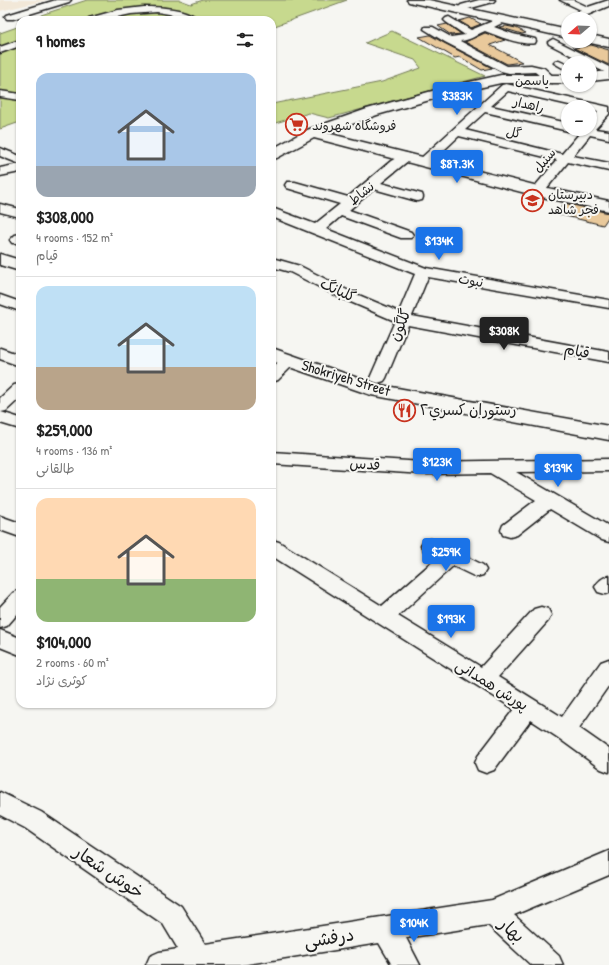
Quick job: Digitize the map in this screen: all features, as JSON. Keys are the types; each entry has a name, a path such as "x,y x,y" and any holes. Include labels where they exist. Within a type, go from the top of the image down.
{"main road":[{"path":"413,0 561,26"},
{"path":"434,0 503,20 561,32"},
{"path":"597,35 609,38"},
{"path":"597,40 609,43"},
{"path":"597,76 609,75"},
{"name":"یاسمن","path":"276,151 312,133 404,103 501,79 561,79"},
{"path":"312,133 537,191 609,206"},
{"path":"0,248 16,245"},
{"path":"0,259 16,265"},
{"name":"Shokriyeh Street","path":"276,343 378,378 609,421"},
{"name":"Shokriyeh Street","path":"281,357 371,389 609,433"}],"street":[{"path":"6,19 66,0"},
{"path":"462,9 490,0"},
{"path":"565,0 588,10"},
{"path":"584,12 609,2"},
{"path":"104,16 120,11 136,9 174,12 184,16"},
{"path":"6,19 16,23"},
{"path":"449,20 471,34"},
{"path":"449,40 469,37 474,32 503,20"},
{"path":"486,28 511,37 531,41"},
{"path":"429,29 505,69 541,70 552,80"},
{"path":"553,42 609,71"},
{"path":"0,50 16,44"},
{"name":"سنبل","path":"483,108 506,87 563,100"},
{"path":"0,94 16,96"},
{"path":"424,162 483,108"},
{"name":"راهدار","path":"483,108 561,125"},
{"name":"سنبل","path":"597,108 606,110 597,119"},
{"name":"گل","path":"457,132 609,167"},
{"path":"597,132 609,135"},
{"name":"سنبل","path":"537,191 582,136"},
{"path":"0,152 16,158"},
{"name":"نشاط","path":"317,230 395,164 406,157"},
{"path":"0,172 16,169"},
{"path":"372,184 417,197"},
{"path":"291,185 344,206 406,235"},
{"path":"0,208 16,212"},
{"name":"نبوت","path":"276,214 423,272 609,304"},
{"name":"گلبانگ","path":"276,263 295,269 344,294 403,319"},
{"name":"گلگون","path":"378,378 423,272"},
{"path":"0,299 16,305"},
{"name":"قیام","path":"403,319 609,357"},
{"path":"0,353 16,359"},
{"path":"276,368 281,357"},
{"path":"0,407 16,393"},
{"path":"0,417 16,423"},
{"name":"قدس","path":"276,458 423,468 607,464"},
{"path":"492,466 609,536"},
{"path":"510,530 549,500"},
{"path":"0,523 16,529"},
{"path":"431,546 476,570"},
{"name":"پورش همدانی","path":"276,548 564,730 609,762"},
{"path":"384,616 451,557"},
{"path":"0,620 16,602"},
{"path":"483,679 541,615"},
{"path":"0,638 16,645"},
{"path":"564,730 609,668"},
{"path":"486,763 528,707"},
{"name":"خوش شعار","path":"0,803 34,820 172,915 202,962"},
{"name":"درفشی","path":"159,965 202,962 386,929 492,912 609,864"},
{"name":"بهار","path":"492,912 550,965"},
{"path":"386,929 407,965"}],"shaded area":[{"path":"0,0 47,0 0,11"}],"green space":[{"path":"87,0 180,0 191,4 203,0 347,0 276,26 276,16 41,15"},
{"path":"16,27 16,123 0,129 0,33"},
{"path":"392,31 485,76 329,118 309,113 276,123 276,103 382,82 421,68 415,60 365,43"}],"building":[{"path":"470,18 481,24 471,28 459,21"},
{"path":"447,24 461,34 451,35 438,26"},
{"path":"506,26 516,28 526,33 522,34 499,27"},
{"path":"485,33 505,40 490,45 522,62 507,64 465,42"},
{"path":"430,35 492,68 482,70 460,57 455,58 419,37"},
{"path":"597,47 609,50 609,65 597,59 597,56 590,56 574,48 597,48"},
{"path":"564,203 609,213 609,216 603,225 557,214"}],"place":[{"name":"فروشگاه شهروند","path":"296,125"},
{"name":"دبیرستان فجر شاهد","path":"532,201"},
{"name":"رستوران کسري٢","path":"404,410"}]}
